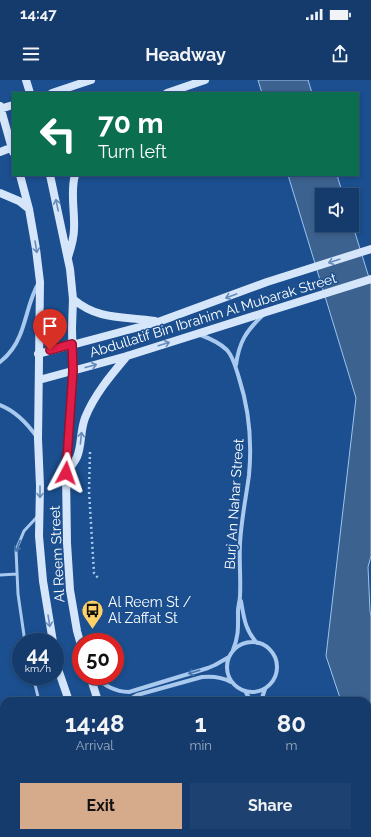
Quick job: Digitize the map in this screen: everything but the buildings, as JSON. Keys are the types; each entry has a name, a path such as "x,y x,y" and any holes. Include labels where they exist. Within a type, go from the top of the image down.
{"main road":[{"path":"26,80 30,92"},
{"path":"55,92 91,80"},
{"path":"170,92 205,80"},
{"path":"12,105 0,108 12,146"},
{"path":"0,152 12,149"},
{"name":"Al Reem Street","path":"20,176 29,209 40,282 38,354 39,536 43,581 52,633"},
{"name":"Al Reem Street","path":"50,176 68,257 73,299 73,371 66,473 67,543 70,590 78,633"},
{"path":"68,257 74,230 73,196 75,176"},
{"path":"0,193 19,201 29,209"},
{"name":"Abdullatif Bin Ibrahim Al Mubarak Street","path":"38,354 158,322 267,282 371,249"},
{"name":"Abdullatif Bin Ibrahim Al Mubarak Street","path":"39,380 127,356 371,279"},
{"path":"73,299 93,312 103,315 158,322"},
{"path":"66,473 76,458 79,450 81,430 94,401 110,377 127,356"},
{"path":"64,685 68,697"},
{"path":"93,685 97,697"}],"street":[{"path":"0,362 8,355 21,334 30,301 40,282"},
{"name":"Burj An Nahar Street","path":"236,366 237,354 241,342 247,332 265,313"},
{"name":"Burj An Nahar Street","path":"198,334 214,340 222,345 232,358 242,387 250,430 249,475 240,533 240,596 238,636 233,650"},
{"path":"0,405 21,418 38,439"},
{"name":"Burj An Nahar Street","path":"240,596 248,631 257,643"},
{"path":"244,691 251,692 264,689 270,684 276,671 274,656 270,650 257,643 244,643 238,646 229,656 227,664 228,676 232,682 249,697"},
{"path":"105,685 111,689 123,692 135,690 208,668 229,656"},
{"path":"134,697 202,677 210,676 232,682"},
{"path":"175,678 177,684"},
{"path":"262,697 264,689"}],"lane":[{"path":"24,633 18,594 16,550 24,531 40,515"},
{"path":"0,575 17,574"},
{"path":"34,685 37,697"}],"path":[{"path":"91,446 89,491 94,573 98,578"}],"water":[{"path":"258,80 308,80 312,92 262,92"},
{"path":"288,176 337,176 341,188 315,188 315,232 355,232 371,284 371,556 368,567 371,616 371,697 340,697 326,656 356,398"}],"place":[{"name":"Al Reem St / Al Zaffat St","path":"93,630"}],"route":[{"path":"50,350 72,344 73,371 66,473"}]}
